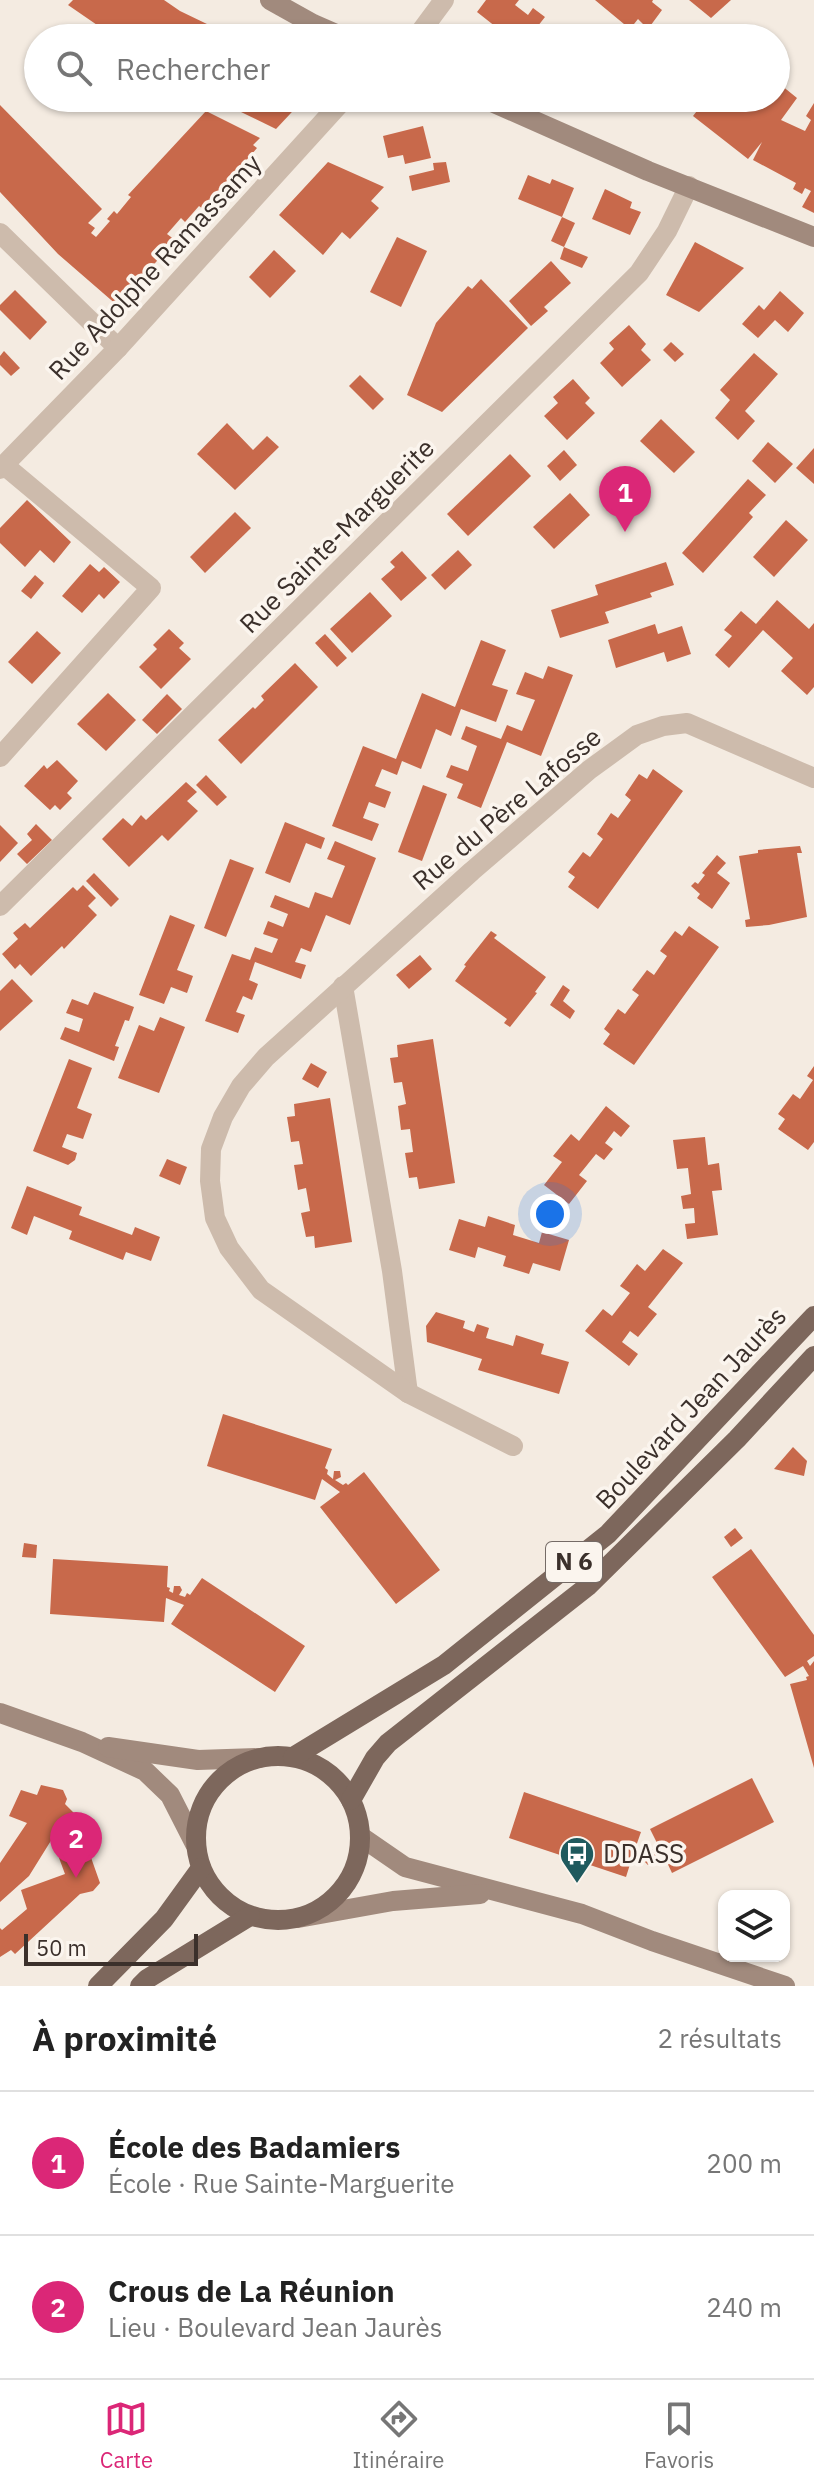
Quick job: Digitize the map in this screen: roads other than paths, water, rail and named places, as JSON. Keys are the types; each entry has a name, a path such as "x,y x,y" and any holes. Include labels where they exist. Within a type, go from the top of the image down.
{"main road":[{"name":"Boulevard Jean Jaurès","path":"293,1757 444,1665 608,1534 814,1316"},
{"name":"Boulevard Jean Jaurès","path":"351,1800 375,1758 388,1743 588,1586 737,1439 814,1356"},
{"name":"Boulevard Jean Jaurès","path":"293,1757 317,1765 337,1780 351,1800 358,1818 360,1836 356,1863 344,1888 323,1907 298,1918 274,1921 250,1916 229,1905 213,1888 201,1868 195,1844 196,1828 207,1796 221,1779 239,1766 259,1758 293,1757"},
{"path":"98,1986 164,1919 201,1868"},
{"path":"140,1986 250,1916"}],"street":[{"path":"270,0 313,24"},
{"path":"426,24 444,0"},
{"name":"Rue Adolphe Ramassamy","path":"2,467 118,348 332,112"},
{"path":"515,112 648,171 814,237"},
{"name":"Rue Sainte-Marguerite","path":"0,906 639,273 667,231 689,186"},
{"path":"0,233 118,348"},
{"path":"0,757 151,588 2,467"},
{"name":"Rue du Père Lafosse","path":"513,1446 408,1393 261,1290 229,1248 215,1218 210,1181 211,1149 223,1117 241,1086 266,1057 589,770 637,735 663,726 687,723 814,778"},
{"path":"343,986 389,1256 408,1393"},
{"path":"0,1713 82,1742 145,1771 158,1781 183,1816 195,1844"},
{"path":"82,1742 198,1760 259,1758"},
{"path":"360,1836 405,1867 582,1914 785,1986"},
{"path":"298,1918 393,1901 501,1893"}],"place":[{"name":"École des Badamiers","path":"625,532"},
{"name":"Crous de La Réunion","path":"76,1878"},
{"name":"DDASS","path":"577,1885"}]}
